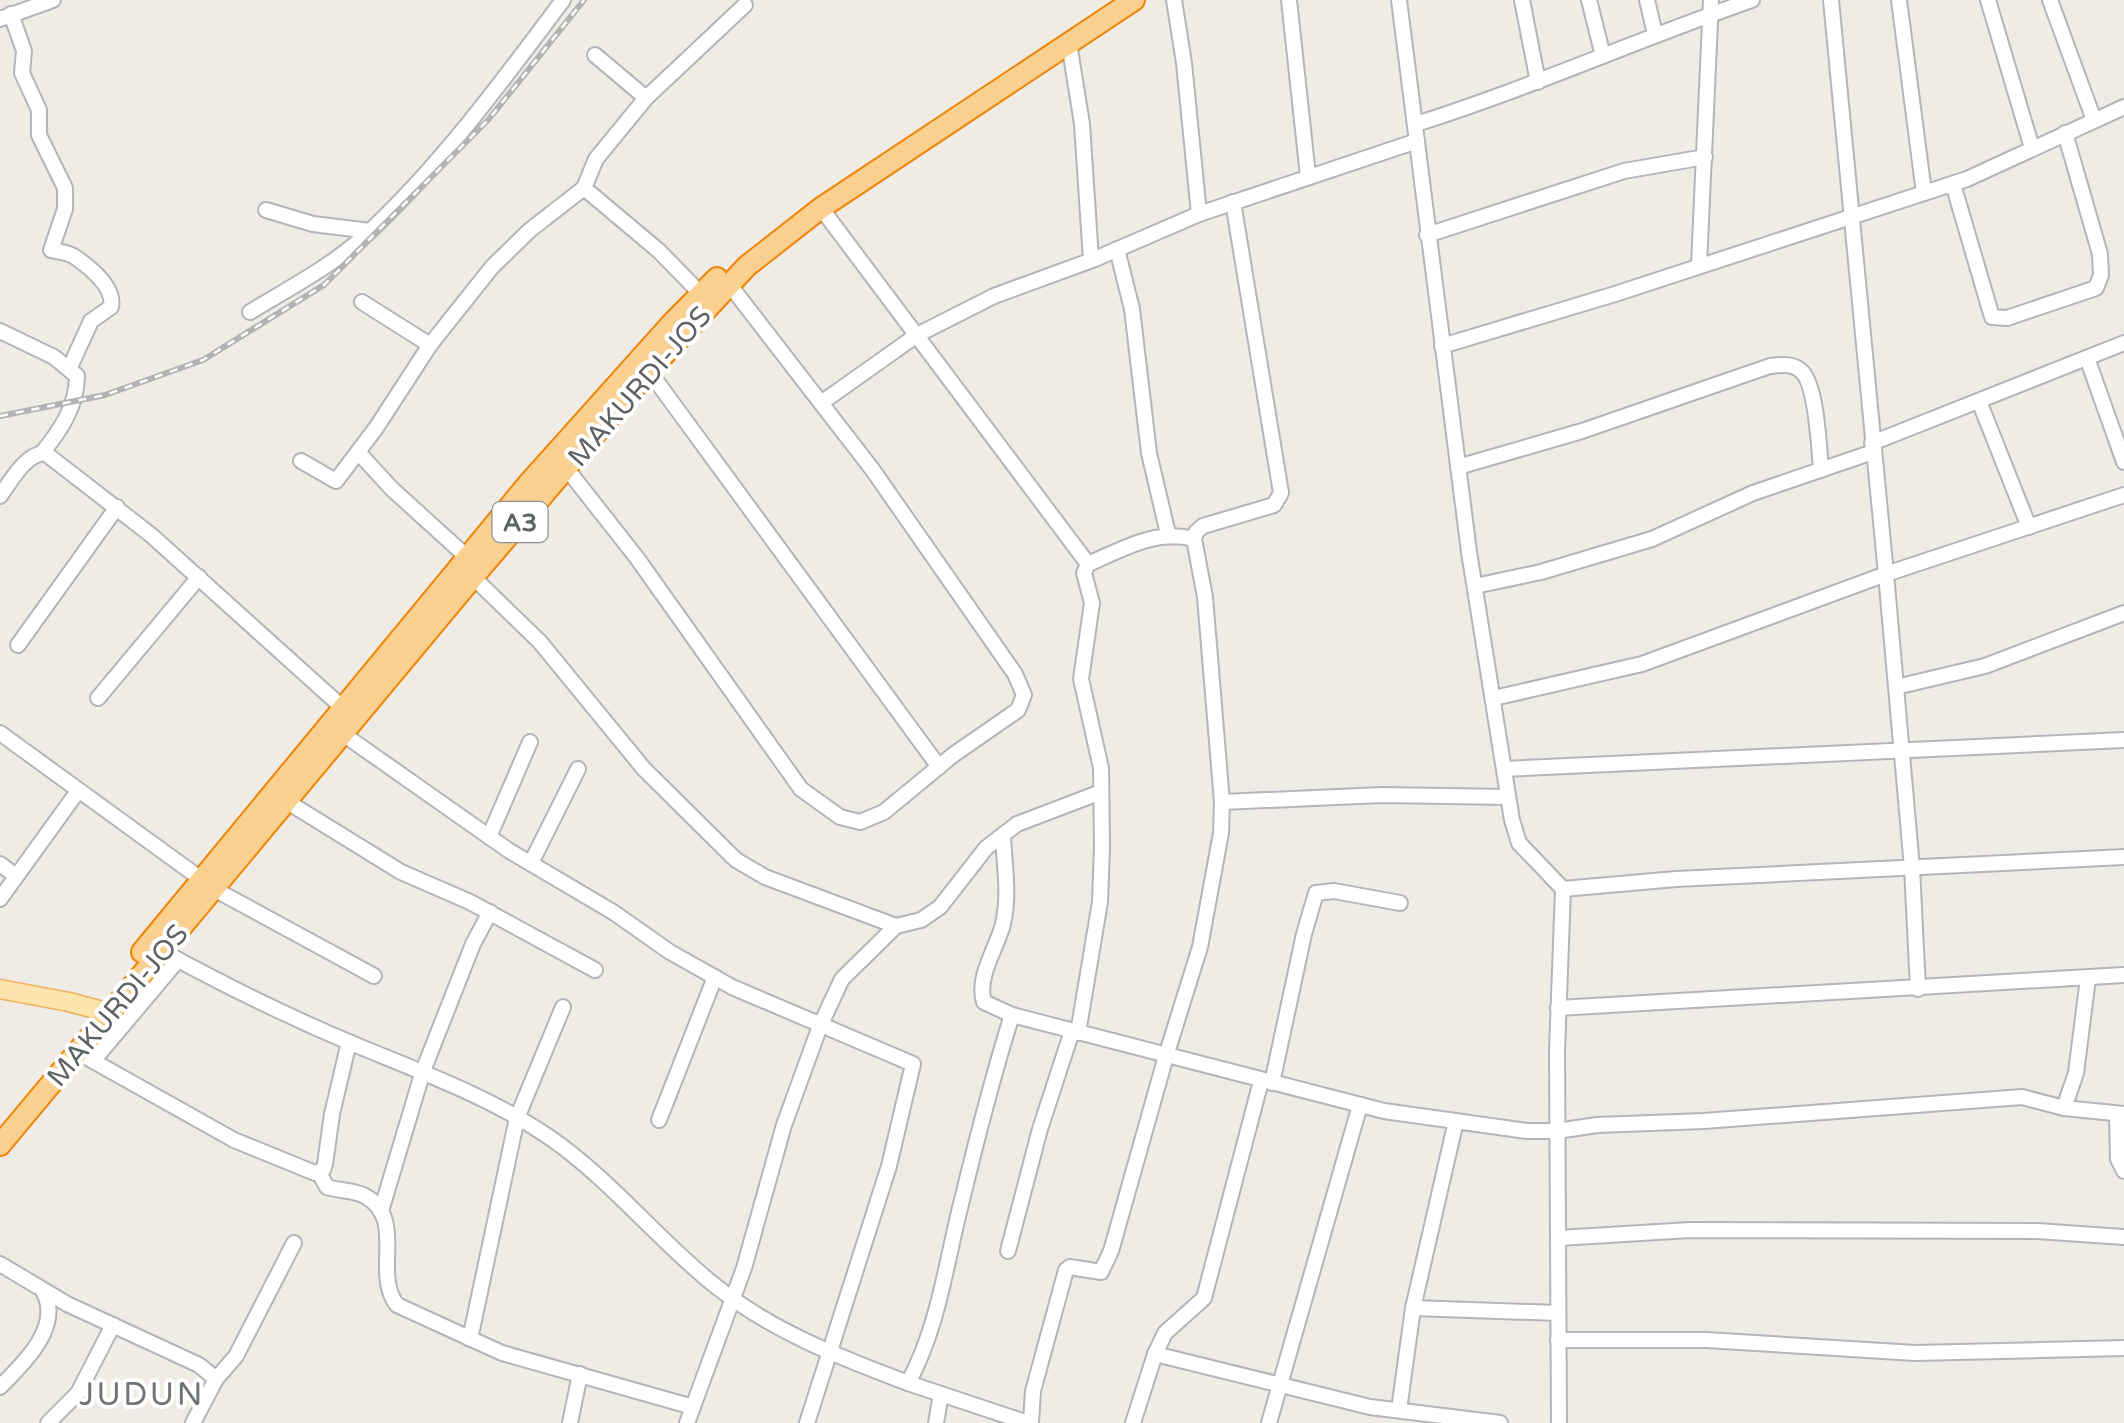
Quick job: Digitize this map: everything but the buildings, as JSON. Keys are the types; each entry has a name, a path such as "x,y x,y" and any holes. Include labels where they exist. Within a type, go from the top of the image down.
{"highway":[{"name":"MAKURDI-JOS","path":"0,1145 85,1057 111,1013 343,708 561,462 701,294 740,256 812,199 1110,0"},
{"name":"MAKURDI-JOS","path":"561,462 747,266 821,208 1134,0"},
{"name":"MAKURDI-JOS","path":"0,1123 169,955 207,884 343,734 470,567"}],"main road":[{"path":"0,990 111,1013"}],"street":[{"path":"53,0 5,17 24,51 22,73 39,110 39,135 65,188 65,209 51,250 74,257 108,287 112,296 111,308 88,325 70,367"},
{"path":"250,312 290,289 370,232 438,157 563,0"},
{"path":"1174,0 1199,214"},
{"path":"1290,0 1308,176"},
{"path":"1400,0 1458,467 1508,797 1519,843 1563,889 1557,1131 1559,1423"},
{"path":"1522,0 1538,82"},
{"path":"1589,0 1602,56"},
{"path":"1647,0 1655,34"},
{"path":"1416,124 1538,82 1712,7 1752,0"},
{"path":"1831,0 1912,868 1918,989"},
{"path":"1898,0 1924,193"},
{"path":"1988,0 2032,148"},
{"path":"2050,0 2094,120"},
{"path":"301,461 334,482 430,345 492,267 530,230 584,188 596,159 646,98 746,5"},
{"path":"1699,265 1712,7"},
{"path":"1068,44 1082,124 1091,260"},
{"path":"595,55 646,98"},
{"path":"1442,346 1953,184 1998,168 2032,148 2124,108"},
{"path":"1953,184 1992,316 2007,318 2096,288 2102,275 2100,254 2065,134"},
{"path":"821,402 916,335 994,296 1199,214 1418,141"},
{"path":"1427,236 1624,171 1705,157"},
{"path":"584,188 701,294"},
{"path":"1194,538 1204,526 1274,506 1281,493 1233,202"},
{"path":"821,208 1088,564"},
{"path":"266,210 313,224 370,232"},
{"path":"1117,250 1132,310 1149,453 1168,534"},
{"path":"561,462 636,558 801,789 840,817 860,822 884,812 938,766 1018,710 1024,695 1022,686 872,469 730,284"},
{"path":"362,302 430,345"},
{"path":"0,331 70,367 77,376 72,403 60,432 42,453 30,458 0,496"},
{"path":"1475,586 1541,572 1652,539 1753,493 1822,470 2124,344"},
{"path":"2086,358 2124,462"},
{"path":"1458,467 1582,431 1770,366 1787,365 1805,374 1810,384 1822,470"},
{"path":"649,372 938,766"},
{"path":"1979,402 2029,526"},
{"path":"358,452 540,642 644,769 736,860 765,877 896,926"},
{"path":"42,453 117,507 343,708"},
{"path":"1494,698 1642,664 1886,574 2124,495"},
{"path":"18,646 117,507"},
{"path":"1008,1251 1040,1130 1075,1032 1100,902 1100,768 1081,680 1092,604 1084,573 1088,564 1145,539 1168,534 1194,538"},
{"path":"169,955 517,1118 583,1162 714,1284 767,1321 828,1353 1030,1423 1033,1391 1060,1285 1070,1267 1099,1273 1105,1268 1208,913 1222,802 1205,597 1194,538"},
{"path":"98,698 199,577"},
{"path":"1896,687 1985,666 2124,613"},
{"path":"0,732 207,884 374,976"},
{"path":"343,734 489,836 714,977 820,1026 909,1061 914,1067 884,1185 807,1423"},
{"path":"1504,768 2124,740"},
{"path":"489,836 530,742"},
{"path":"531,863 578,769"},
{"path":"0,899 78,790"},
{"path":"688,1423 733,1298 784,1126 842,978 896,926 920,920 940,907 986,848 1002,834 1038,815 1101,792"},
{"path":"1222,802 1382,795 1508,797"},
{"path":"286,801 401,872 490,912 596,970"},
{"path":"1002,834 1008,885 1004,916 981,991 984,1002 1012,1014 1360,1105 1456,1122 1557,1131 2022,1097 2064,1108 2120,1114 2118,1158 2124,1171"},
{"path":"986,848 1004,860"},
{"path":"1563,889 1676,879 2124,856"},
{"path":"0,864 16,876"},
{"path":"1132,1423 1164,1333 1204,1298 1316,893 1334,891 1400,903"},
{"path":"382,1211 423,1071 473,944 490,912"},
{"path":"1558,1008 2124,975"},
{"path":"659,1120 714,977"},
{"path":"2064,1108 2072,1086 2088,978"},
{"path":"470,1339 517,1118 563,1007"},
{"path":"908,1383 923,1356 936,1317 962,1198 1012,1014"},
{"path":"320,1173 350,1042"},
{"path":"85,1057 234,1140 320,1173 327,1187 366,1197 382,1211 386,1222 387,1278 392,1298 414,1315 502,1352 693,1407"},
{"path":"2072,1086 2088,1112"},
{"path":"1270,1423 1360,1105"},
{"path":"1399,1410 1413,1308 1456,1122"},
{"path":"1560,1238 1690,1230 2037,1231 2124,1237"},
{"path":"193,1423 216,1379 236,1356 294,1243"},
{"path":"0,1264 42,1290 200,1365 216,1379"},
{"path":"0,1387 29,1356 46,1326 50,1306 42,1290"},
{"path":"1413,1308 1558,1313"},
{"path":"48,1423 78,1393 113,1325"},
{"path":"1558,1340 1706,1340 1915,1353 2124,1348"},
{"path":"1154,1354 1399,1410 1500,1423"},
{"path":"570,1423 580,1374"},
{"path":"936,1423 940,1394"}],"railway":[{"path":"0,416 105,395 203,360 324,285 489,119 584,0"}],"district":[{"name":"JUDUN","path":"142,1394"}]}
